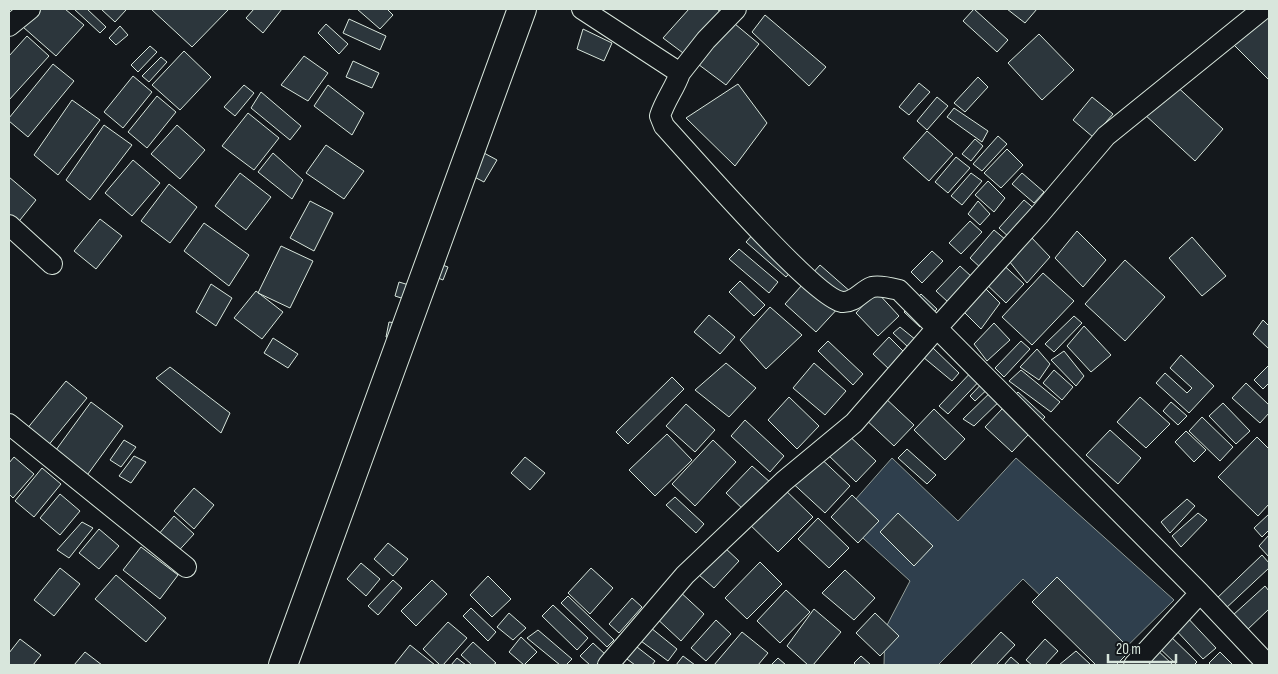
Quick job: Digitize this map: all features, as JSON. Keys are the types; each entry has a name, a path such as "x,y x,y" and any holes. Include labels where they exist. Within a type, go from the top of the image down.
{"main road":[{"path":"283,665 522,9"}],"street":[{"path":"9,26 30,9"},
{"path":"582,9 680,73"},
{"path":"736,9 706,40 680,73 676,86 664,103 660,116 664,126 768,240 824,293 841,302 850,301 872,287 899,290 1200,593 1268,665"},
{"path":"608,665 685,576 784,481 854,422 1040,216 1106,136 1263,9"},
{"path":"9,225 52,264"},
{"path":"9,424 186,567"},
{"path":"1134,665 1200,593"}],"water":[{"path":"892,458 958,521 1016,458 1174,600 1110,663 1023,579 938,665 884,665 885,629 910,581 840,517"}],"building":[{"path":"39,9 65,9 84,25 56,56 23,27"},
{"path":"74,9 87,9 106,27 100,33"},
{"path":"101,9 124,9 126,10 115,22"},
{"path":"151,9 229,9 192,47"},
{"path":"254,9 282,9 263,33 246,18"},
{"path":"357,9 387,9 393,15 380,29"},
{"path":"689,9 717,9 759,44 726,85 663,38"},
{"path":"974,9 1008,40 997,52 963,21"},
{"path":"1007,9 1037,9 1025,23"},
{"path":"1259,9 1269,19 1269,80 1229,40"},
{"path":"765,15 826,67 809,86 752,32"},
{"path":"349,19 386,36 380,50 343,33"},
{"path":"326,24 348,44 339,54 318,33"},
{"path":"120,26 128,35 116,45 109,38"},
{"path":"583,29 612,43 604,61 577,49"},
{"path":"1039,34 1074,70 1042,100 1008,63"},
{"path":"27,36 49,56 9,100 9,56"},
{"path":"150,46 157,52 138,72 131,65"},
{"path":"184,51 211,77 180,110 152,85"},
{"path":"304,56 328,73 308,101 281,85"},
{"path":"161,57 167,62 149,82 142,76"},
{"path":"353,61 379,73 372,88 346,77"},
{"path":"53,64 74,81 28,137 9,121 9,118"},
{"path":"133,76 152,92 123,128 104,112"},
{"path":"978,77 988,87 965,112 954,103"},
{"path":"1172,82 1223,129 1195,161 1143,113"},
{"path":"919,83 930,92 909,115 899,107"},
{"path":"738,84 767,123 735,166 686,118"},
{"path":"244,85 254,93 235,116 224,107"},
{"path":"328,85 364,113 352,135 314,106"},
{"path":"261,92 301,126 290,140 251,108"},
{"path":"157,96 176,112 147,148 128,132"},
{"path":"937,97 948,106 927,130 917,121"},
{"path":"1092,97 1113,114 1093,137 1073,120"},
{"path":"72,100 100,120 58,175 34,155"},
{"path":"954,108 988,131 982,142 947,117"},
{"path":"248,113 279,138 254,170 222,146"},
{"path":"104,125 132,145 90,200 66,180"},
{"path":"177,125 205,150 180,179 151,154"},
{"path":"927,131 953,154 929,181 903,158"},
{"path":"998,136 1007,144 982,171 973,164"},
{"path":"975,139 983,146 971,161 962,154"},
{"path":"326,145 364,171 344,199 306,173"},
{"path":"471,146 497,160 484,182 459,169"},
{"path":"1007,149 1023,165 1001,188 984,173"},
{"path":"273,153 303,180 292,199 258,172"},
{"path":"956,157 970,168 948,193 935,182"},
{"path":"133,160 160,183 132,216 105,193"},
{"path":"240,173 271,197 246,230 215,206"},
{"path":"971,173 982,181 962,205 951,196"},
{"path":"1022,173 1044,192 1034,203 1012,184"},
{"path":"9,177 36,200 16,225 9,220"},
{"path":"988,181 1005,198 994,212 975,195"},
{"path":"169,184 197,207 170,243 141,221"},
{"path":"1024,200 1037,211 1011,239 999,228"},
{"path":"310,201 333,213 314,251 290,238"},
{"path":"978,201 990,214 980,225 968,214"},
{"path":"100,219 122,236 96,269 74,251"},
{"path":"970,221 982,232 961,254 949,243"},
{"path":"204,223 249,255 229,286 184,251"},
{"path":"994,230 1006,240 982,269 970,258"},
{"path":"1077,231 1106,260 1083,287 1055,258"},
{"path":"755,232 795,267 786,277 746,242"},
{"path":"1030,236 1050,257 1027,283 1009,261"},
{"path":"1192,237 1226,276 1202,296 1169,258"},
{"path":"281,246 313,261 290,308 258,293"},
{"path":"739,249 778,282 769,293 729,259"},
{"path":"932,251 943,261 922,283 911,272"},
{"path":"423,258 448,267 443,280 418,270"},
{"path":"998,260 1024,284 1006,303 980,278"},
{"path":"1125,260 1165,297 1125,341 1085,304"},
{"path":"820,265 852,293 816,332 785,304"},
{"path":"960,266 972,277 948,302 936,291"},
{"path":"1043,273 1074,301 1032,345 1002,317"},
{"path":"740,281 765,305 754,316 729,292"},
{"path":"399,282 419,288 414,302 395,296"},
{"path":"980,283 1000,303 981,329 960,308"},
{"path":"211,284 232,298 216,326 196,312"},
{"path":"256,291 283,312 262,339 234,318"},
{"path":"876,291 899,316 878,336 856,313"},
{"path":"921,294 937,309 920,327 904,312"},
{"path":"770,307 802,335 766,369 740,340"},
{"path":"709,315 735,337 720,354 694,332"},
{"path":"1074,316 1082,323 1054,352 1045,344"},
{"path":"1263,320 1269,326 1269,349 1253,334"},
{"path":"389,322 403,324 400,340 386,337"},
{"path":"994,323 1010,340 987,361 974,344"},
{"path":"1084,326 1111,355 1091,372 1067,346"},
{"path":"900,327 916,340 908,347 893,333"},
{"path":"889,337 905,353 890,370 873,354"},
{"path":"273,338 298,354 288,368 264,353"},
{"path":"828,341 863,374 853,385 818,351"},
{"path":"1021,341 1030,349 1004,377 995,368"},
{"path":"933,348 959,373 952,381 923,357"},
{"path":"1037,349 1050,364 1039,380 1020,367"},
{"path":"1064,351 1084,376 1076,386 1051,360"},
{"path":"1181,355 1214,386 1189,413 1156,383 1165,373 1187,393 1192,388 1170,368"},
{"path":"726,363 756,388 729,417 695,390"},
{"path":"814,363 846,391 825,415 793,388"},
{"path":"1269,365 1269,383 1263,389 1254,380"},
{"path":"977,366 986,374 948,414 939,406"},
{"path":"170,367 230,413 221,433 156,378"},
{"path":"1021,370 1060,402 1051,412 1009,381"},
{"path":"1054,370 1073,387 1062,400 1043,383"},
{"path":"989,376 995,382 975,401 970,396"},
{"path":"672,377 684,389 628,444 616,432"},
{"path":"66,381 87,398 47,447 26,430"},
{"path":"1246,383 1269,405 1269,413 1260,423 1232,398"},
{"path":"997,386 1006,395 974,426 963,419"},
{"path":"1018,392 1045,417 1012,452 985,427"},
{"path":"883,396 914,425 894,446 863,417"},
{"path":"789,397 819,426 797,449 768,420"},
{"path":"1140,397 1170,424 1146,448 1117,422"},
{"path":"91,402 123,426 85,478 53,454"},
{"path":"1171,402 1187,416 1178,425 1163,411"},
{"path":"1223,403 1250,431 1236,444 1209,416"},
{"path":"686,404 715,430 695,452 666,426"},
{"path":"934,409 965,439 945,460 914,430"},
{"path":"1202,417 1233,447 1220,461 1189,431"},
{"path":"745,420 784,456 770,472 731,436"},
{"path":"1110,430 1141,458 1118,484 1086,455"},
{"path":"1186,431 1206,450 1194,462 1175,442"},
{"path":"845,432 876,461 856,482 825,452"},
{"path":"667,434 692,460 655,496 629,470"},
{"path":"1257,437 1269,449 1269,504 1258,516 1218,477"},
{"path":"124,440 136,447 121,467 110,460"},
{"path":"713,440 736,462 695,506 672,484"},
{"path":"907,449 936,475 927,484 898,458"},
{"path":"813,451 850,486 825,513 787,478"},
{"path":"134,456 146,462 131,483 119,476"},
{"path":"14,457 34,474 13,498 9,494 9,463"},
{"path":"525,457 545,473 530,490 511,473"},
{"path":"752,466 771,483 746,512 726,493"},
{"path":"42,468 61,484 34,517 15,501"},
{"path":"778,483 813,517 778,552 743,518"},
{"path":"194,488 214,505 194,529 174,511"},
{"path":"60,494 80,511 60,535 40,518"},
{"path":"852,495 879,521 858,543 831,517"},
{"path":"675,497 704,524 696,533 666,505"},
{"path":"1187,499 1195,506 1170,533 1161,522"},
{"path":"898,513 933,546 914,566 880,532"},
{"path":"1198,513 1207,520 1181,547 1172,536"},
{"path":"1269,514 1269,530 1262,537 1254,528"},
{"path":"174,516 194,534 173,557 153,541"},
{"path":"818,518 849,548 829,568 798,539"},
{"path":"82,522 93,528 69,558 57,550"},
{"path":"99,529 119,546 99,569 79,553"},
{"path":"1269,535 1269,557 1259,546"},
{"path":"388,543 408,559 393,576 374,559"},
{"path":"141,547 178,575 160,599 123,570"},
{"path":"724,547 739,561 714,588 699,575"},
{"path":"1262,555 1269,563 1269,568 1224,610 1215,600"},
{"path":"760,562 782,584 747,619 725,598"},
{"path":"361,563 380,579 366,596 347,579"},
{"path":"60,568 80,584 54,616 34,600"},
{"path":"591,568 613,588 590,614 568,593"},
{"path":"845,570 875,598 854,620 822,593"},
{"path":"116,575 166,618 146,642 95,599"},
{"path":"488,576 511,599 492,617 470,595"},
{"path":"1057,577 1131,650 1116,665 1096,665 1032,602"},
{"path":"393,580 402,588 378,615 368,606"},
{"path":"432,580 447,594 416,626 401,611"},
{"path":"1265,586 1269,591 1269,609 1247,630 1233,615"},
{"path":"677,589 704,614 681,641 653,615"},
{"path":"786,590 810,612 780,643 757,621"},
{"path":"568,596 614,640 607,647 561,603"},
{"path":"632,598 642,607 619,633 609,624"},
{"path":"553,605 588,638 577,650 542,616"},
{"path":"471,608 496,632 488,641 463,616"},
{"path":"814,609 841,632 813,665 808,665 787,646"},
{"path":"509,613 526,628 513,640 497,627"},
{"path":"875,613 899,636 880,656 856,633"},
{"path":"1184,614 1216,648 1203,659 1172,626"},
{"path":"716,620 731,634 706,661 691,648"},
{"path":"448,622 467,638 443,665 440,665 423,649"},
{"path":"651,628 677,649 668,661 641,641"},
{"path":"538,630 572,659 566,665 560,665 527,638"},
{"path":"742,632 768,653 758,665 714,665"},
{"path":"1001,632 1015,645 996,665 970,665"},
{"path":"1166,632 1197,662 1194,665 1177,665 1155,644"},
{"path":"521,637 537,652 524,665 509,652"},
{"path":"20,639 41,655 33,665 9,665 9,653"},
{"path":"1045,639 1058,651 1045,665 1032,665 1026,660"},
{"path":"628,640 655,661 652,665 635,665 619,653"},
{"path":"473,642 496,663 493,665 472,665 461,655"},
{"path":"593,643 606,655 596,665 590,665 580,656"},
{"path":"410,645 435,665 394,665"},
{"path":"1152,645 1173,665 1143,665"},
{"path":"1076,651 1091,665 1059,665"},
{"path":"85,652 102,665 74,665"},
{"path":"1220,652 1233,665 1211,665 1209,663"},
{"path":"683,656 695,665 676,665"},
{"path":"861,656 871,665 856,665 854,663"},
{"path":"1011,657 1020,665 1004,665"},
{"path":"457,658 466,665 451,665"},
{"path":"778,658 786,665 771,665"}]}
